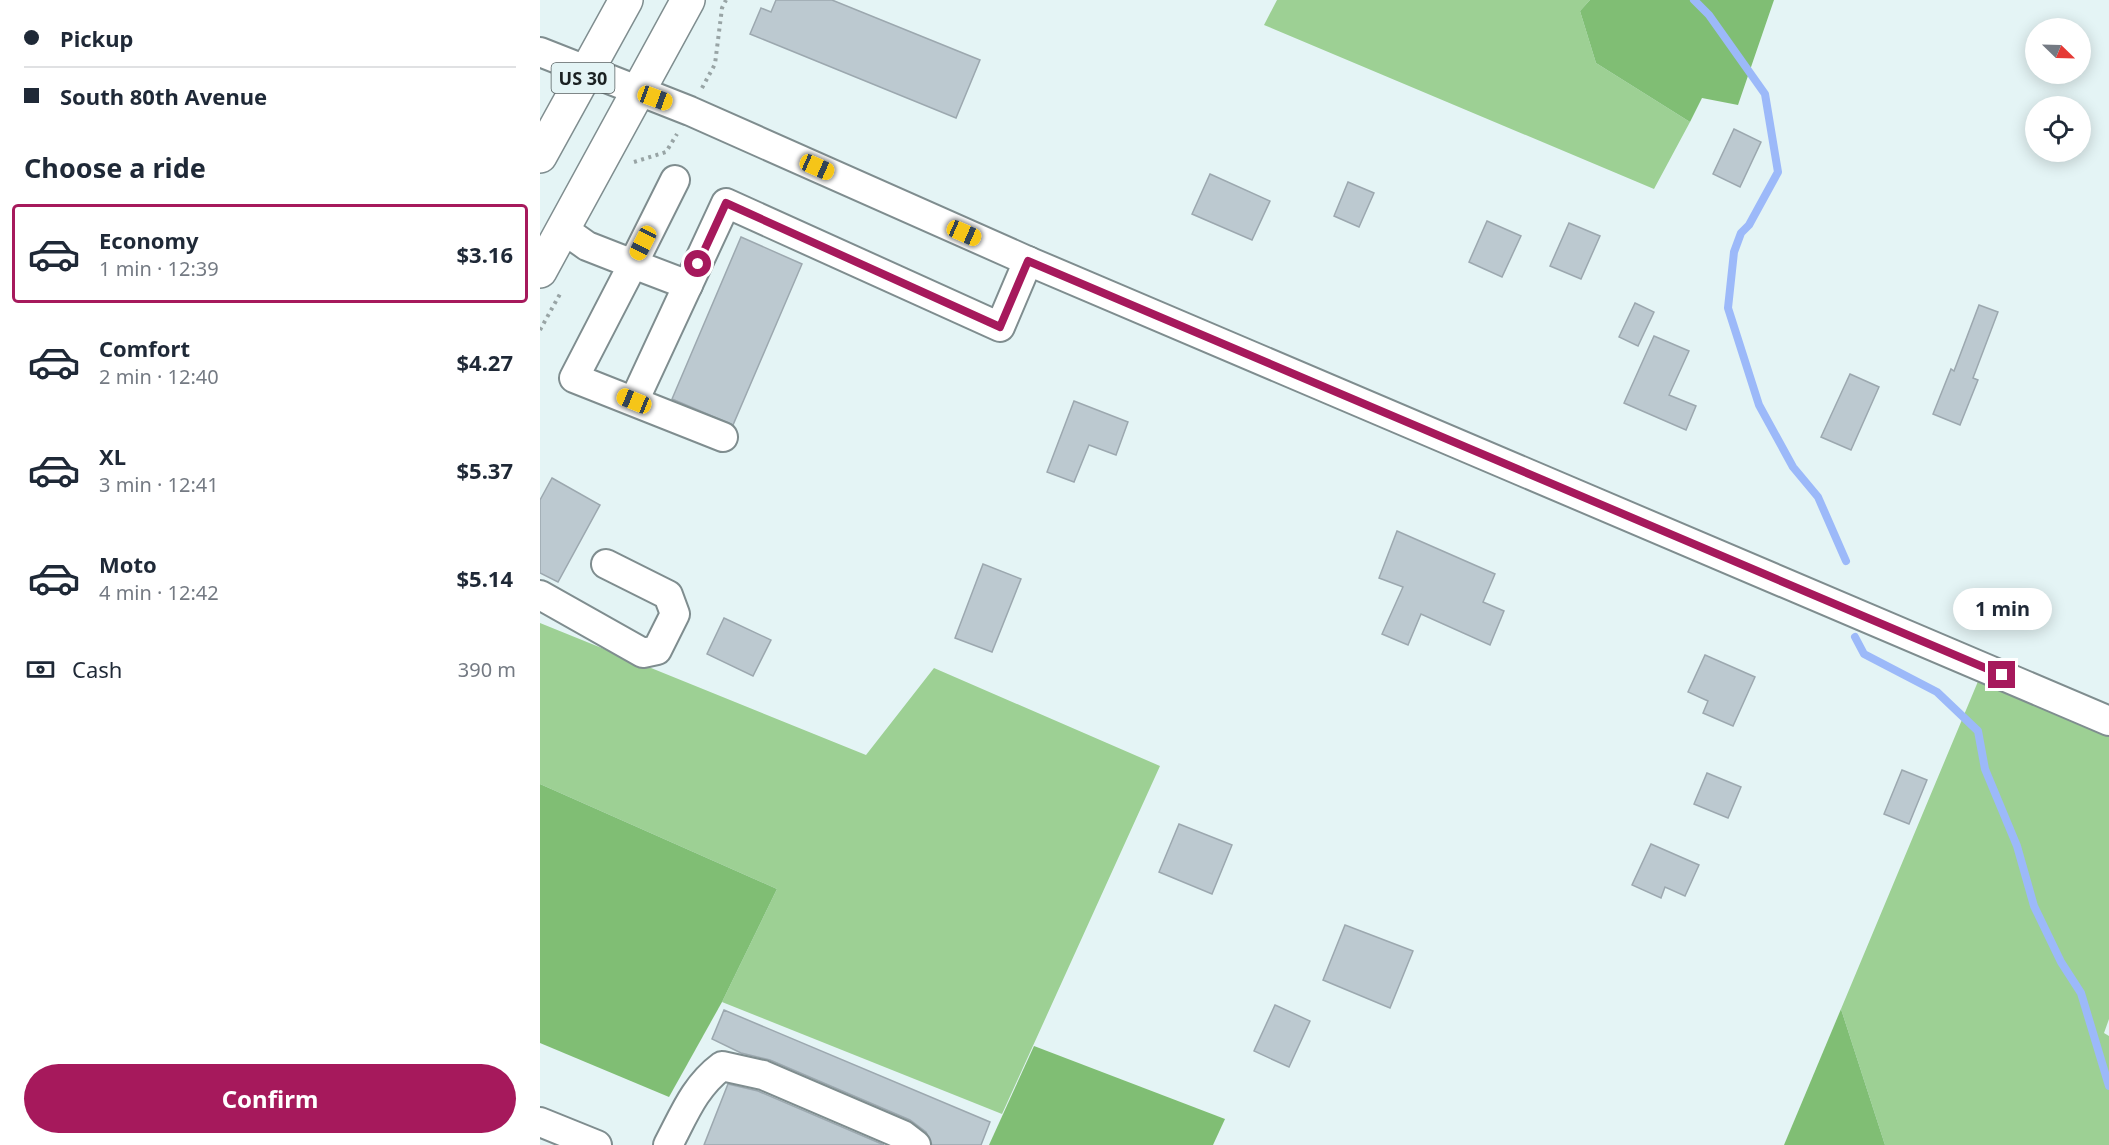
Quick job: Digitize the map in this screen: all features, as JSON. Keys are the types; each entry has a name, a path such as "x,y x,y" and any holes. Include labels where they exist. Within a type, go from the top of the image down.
{"main road":[{"name":"US 30","path":"540,156 626,0"},
{"name":"US 30","path":"540,271 688,0"}],"street":[{"path":"540,52 690,111 1028,261 2109,721"},
{"path":"675,180 574,378 723,437"},
{"path":"634,401 726,203 1000,327 1028,261"},
{"path":"563,229 587,246 688,285"},
{"path":"540,595 643,652 657,650 675,614 668,595 606,564"},
{"path":"668,1145 690,1100 706,1078 722,1066 763,1075 848,1109 903,1135 916,1145"},
{"path":"540,1122 597,1145"}],"path":[{"path":"715,64 722,8 726,0"}],"green space":[{"path":"1277,0 1590,0 1580,11 1596,63 1690,122 1654,189 1264,25"},
{"path":"1590,0 1774,0 1738,105 1702,98 1690,122 1596,63 1580,11"},
{"path":"540,623 866,755 934,668 1160,766 1002,1114 722,1002 777,889 540,784"},
{"path":"1979,679 2109,736 2109,1019 2104,1033 2109,1036 2109,1145 1885,1145 1841,1009"},
{"path":"540,784 777,889 722,1002 669,1097 540,1043"},
{"path":"1841,1009 1885,1145 1784,1145"},
{"path":"1034,1046 1225,1119 1213,1145 989,1145"}],"building":[{"path":"776,0 832,0 980,60 956,118 750,34 761,8 771,12"},
{"path":"1734,129 1761,142 1740,187 1713,174"},
{"path":"1210,174 1270,201 1252,240 1192,214"},
{"path":"1348,182 1374,193 1359,227 1334,216"},
{"path":"1487,221 1521,236 1502,277 1469,262"},
{"path":"1569,223 1600,236 1581,279 1550,266"},
{"path":"741,237 802,264 733,425 672,399"},
{"path":"1635,303 1654,312 1638,346 1619,337"},
{"path":"1979,305 1998,312 1973,378 1978,380 1960,425 1933,414 1951,369 1954,371"},
{"path":"1654,336 1689,351 1669,395 1696,406 1686,430 1624,403"},
{"path":"1850,374 1879,387 1851,450 1821,437"},
{"path":"1074,401 1128,422 1116,455 1089,445 1074,482 1047,472"},
{"path":"552,478 600,505 558,582 540,573 540,500"},
{"path":"1397,531 1495,574 1483,602 1504,611 1490,645 1421,614 1408,645 1382,634 1403,587 1379,578"},
{"path":"983,564 1021,579 992,652 955,638"},
{"path":"724,618 771,640 753,676 707,654"},
{"path":"1705,655 1755,677 1733,726 1703,713 1708,701 1688,692"},
{"path":"1902,770 1927,780 1909,824 1884,814"},
{"path":"1707,773 1741,787 1728,818 1694,804"},
{"path":"1179,824 1232,845 1212,894 1159,872"},
{"path":"1651,844 1699,865 1685,896 1665,887 1661,898 1632,885"},
{"path":"1345,925 1413,951 1390,1008 1323,980"},
{"path":"1275,1005 1310,1021 1289,1067 1254,1051"},
{"path":"724,1010 990,1122 981,1145 932,1145 926,1132 910,1120 770,1060 741,1053 712,1039"},
{"path":"728,1084 758,1091 884,1145 704,1145"}],"waterway":[{"path":"1694,0 1709,15 1765,94 1778,172 1749,225 1741,233 1734,252 1728,308 1759,405 1793,467 1818,497 1846,561"},
{"path":"1855,637 1864,654 1937,692 1978,731 1985,769 2017,846 2034,906 2061,962 2081,993 2109,1086"}],"route":[{"path":"698,264 726,203 1000,327 1028,261 2002,675"}]}
